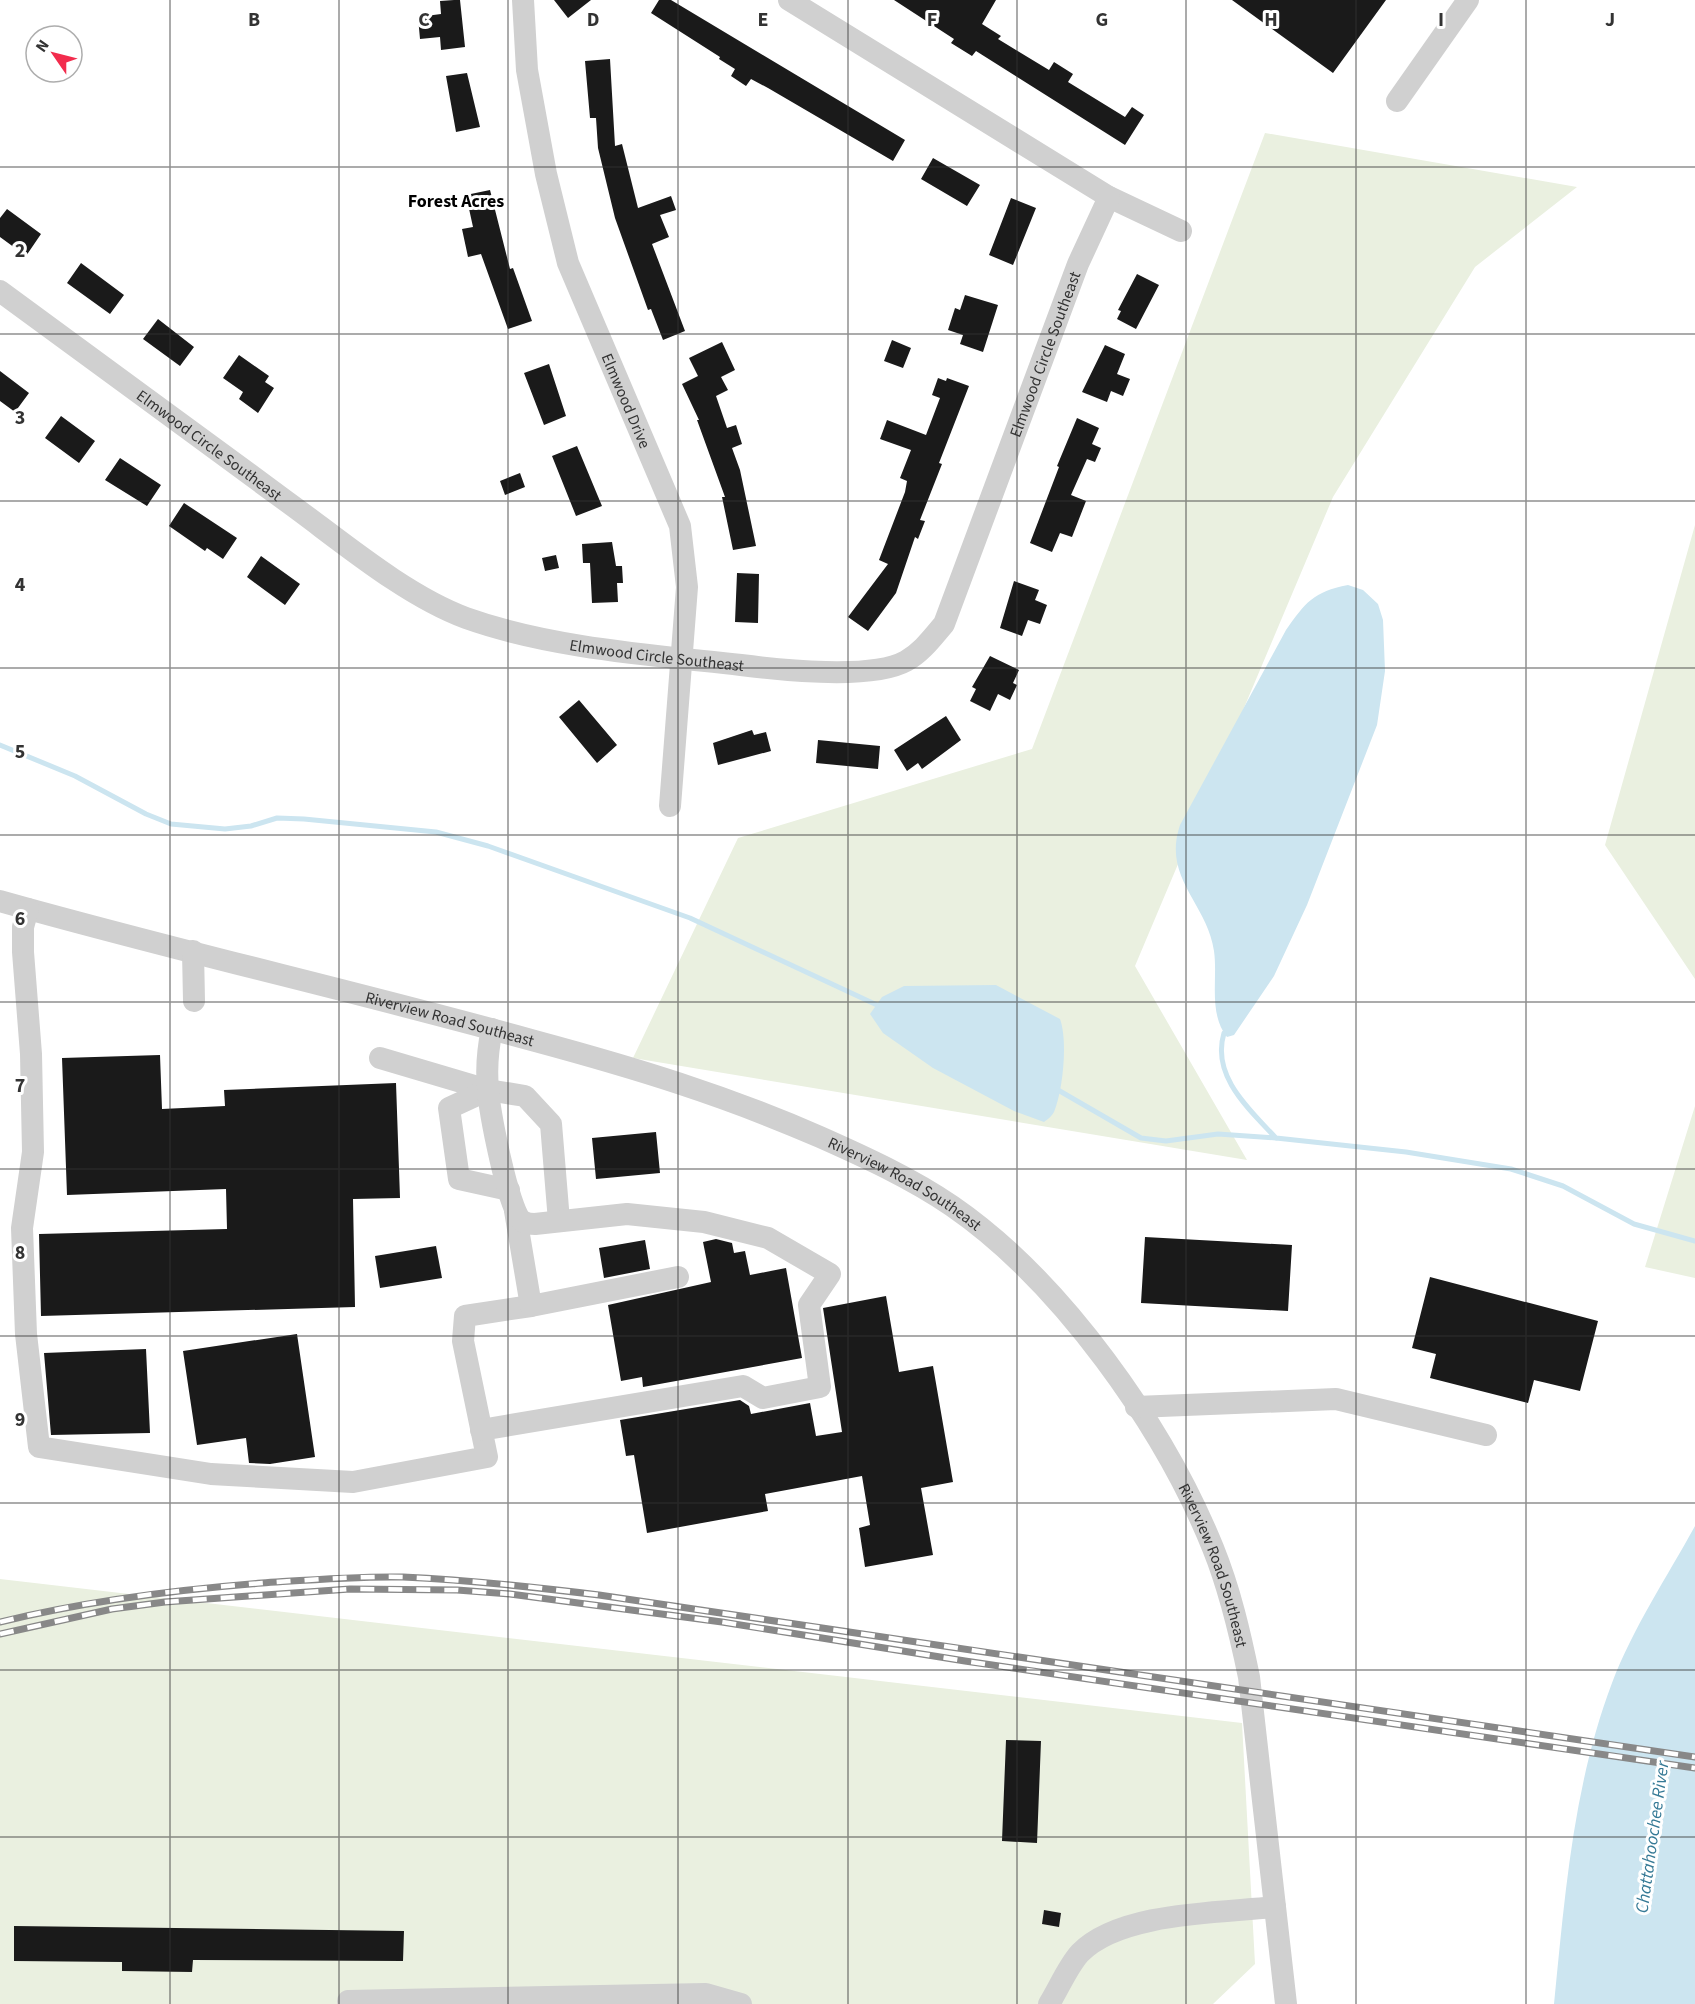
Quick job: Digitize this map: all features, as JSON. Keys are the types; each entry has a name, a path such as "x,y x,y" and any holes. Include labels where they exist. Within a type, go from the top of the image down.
{"street":[{"name":"Elmwood Drive","path":"523,0 526,70 546,174 568,263 680,526 687,587 670,806"},
{"path":"789,0 1110,197 1181,231"},
{"path":"1397,101 1468,0"},
{"name":"Elmwood Circle Southeast","path":"0,291 367,560 435,604 466,618 530,637 682,658 802,672 874,669 903,663 921,651 944,624 1078,264 1110,197"},
{"name":"Riverview Road Southeast","path":"0,901 492,1029 659,1075 723,1097 856,1153 927,1190 977,1225 1036,1277 1092,1345 1136,1407 1175,1469 1201,1521 1223,1574 1239,1625 1256,1722 1286,2004"},
{"path":"28,909 23,927 23,952 32,1066 33,1152 22,1228 26,1334 39,1447 211,1474 353,1482 487,1458 463,1341 465,1316 531,1306 678,1277"},
{"path":"193,951 194,1001"},
{"path":"492,1029 488,1050 488,1090 512,1200 531,1306"},
{"path":"380,1058 488,1090 525,1096 551,1124 559,1221"},
{"path":"481,1430 742,1386 763,1398 820,1387 809,1305 830,1274 819,1265 768,1238 704,1222 627,1214 523,1222 512,1200 459,1179 449,1108 488,1090"},
{"path":"1136,1407 1336,1399 1486,1435"},
{"path":"1049,2004 1080,1953 1110,1931 1135,1922 1275,1907"},
{"path":"348,2001 706,1994 741,2004"}],"green space":[{"path":"1265,133 1577,187 1475,267 1333,497 1135,966 1247,1160 633,1058 738,838 1032,749"},
{"path":"1695,525 1695,979 1605,845"},
{"path":"1695,1106 1695,1278 1645,1267"},
{"path":"0,1579 1242,1723 1255,1964 1213,2004 0,2004"}],"water":[{"path":"1348,585 1363,590 1378,604 1383,620 1385,671 1377,725 1307,905 1274,976 1234,1035 1227,1037 1221,1028 1216,1007 1215,962 1210,934 1181,876 1177,860 1176,844 1180,825 1286,630 1311,600 1326,591"},
{"path":"996,985 1060,1019 1064,1040 1062,1079 1054,1112 1044,1122 1014,1111 933,1068 883,1033 870,1014 882,997 904,986"},
{"name":"Chattahoochee River","path":"1695,1526 1695,2004 1554,2004 1572,1841 1588,1761 1599,1722 1612,1683 1630,1642"}],"building":[{"path":"460,0 465,47 441,50 440,37 420,39 418,17 441,14 440,1"},
{"path":"554,0 591,0 568,18"},
{"path":"659,0 671,0 905,140 893,161 751,79 746,86 731,76 735,69 719,59 720,57 651,13"},
{"path":"894,0 996,0 982,24 1001,36 998,39 1049,70 1054,62 1073,74 1068,82 1125,117 1132,107 1144,115 1125,145 976,51 972,56 951,43 954,39"},
{"path":"1232,0 1386,0 1333,73"},
{"path":"610,59 615,146 622,144 638,208 671,196 676,210 660,215 669,237 652,244 685,331 663,340 651,309 648,310 615,218 598,148 596,118 590,118 585,61"},
{"path":"467,73 480,127 456,132 446,76"},
{"path":"933,158 980,185 967,206 921,179"},
{"path":"490,190 510,269 513,268 532,321 508,329 481,254 468,257 462,229 473,227 466,195"},
{"path":"1011,198 1036,208 1013,265 989,255"},
{"path":"7,209 41,234 26,256 0,237 0,218"},
{"path":"81,263 124,295 110,314 67,283"},
{"path":"1137,274 1159,285 1136,329 1117,319 1121,311 1118,310"},
{"path":"965,295 998,305 983,352 960,344 963,335 948,330 955,308 960,310"},
{"path":"158,319 194,347 180,366 143,339"},
{"path":"892,340 911,348 903,368 884,361"},
{"path":"722,342 735,370 721,377 728,390 716,396 727,428 736,425 742,444 732,448 740,470 756,546 733,550 722,497 725,497 697,420 699,420 682,384 698,376 689,358"},
{"path":"1105,345 1125,354 1117,374 1130,379 1123,396 1111,391 1107,402 1082,392"},
{"path":"239,355 269,376 265,382 274,388 258,413 239,399 243,392 223,378"},
{"path":"549,364 566,416 544,425 524,373"},
{"path":"0,371 29,393 15,412 0,401"},
{"path":"938,378 946,381 947,378 969,386 920,520 925,521 918,539 915,537 896,593 868,631 848,617 888,564 879,560 905,492 907,481 900,478 911,450 880,439 887,420 926,435 940,398 932,395"},
{"path":"61,416 95,441 79,463 45,438"},
{"path":"1077,418 1099,428 1092,444 1101,448 1095,462 1087,459 1071,495 1086,501 1072,537 1060,533 1052,552 1030,543 1059,467 1057,466"},
{"path":"577,446 602,506 576,516 552,456"},
{"path":"120,458 161,485 147,506 105,480"},
{"path":"520,473 525,487 505,495 500,481"},
{"path":"184,503 237,538 223,559 207,548 205,551 169,526"},
{"path":"612,542 616,566 622,566 623,583 617,583 618,602 592,603 590,563 583,563 582,544"},
{"path":"556,555 559,568 545,571 542,558"},
{"path":"261,556 300,584 285,605 247,577"},
{"path":"737,573 759,574 758,623 735,622"},
{"path":"1014,581 1039,590 1035,600 1047,605 1040,624 1028,620 1022,636 1000,628"},
{"path":"990,656 1019,670 1013,683 1017,685 1010,700 998,694 990,711 970,701 976,689 972,687"},
{"path":"579,700 617,745 597,763 559,717"},
{"path":"946,716 961,740 922,769 918,763 907,771 894,750"},
{"path":"752,730 754,735 766,732 771,751 718,765 713,743"},
{"path":"818,740 880,746 878,769 816,763"},
{"path":"160,1055 162,1109 225,1106 224,1090 396,1083 400,1198 353,1199 355,1307 41,1316 39,1234 227,1229 226,1189 67,1195 62,1058"},
{"path":"656,1132 660,1173 596,1179 592,1138"},
{"path":"1145,1237 1292,1245 1288,1311 1141,1303"},
{"path":"716,1239 732,1243 734,1253 745,1251 750,1275 786,1268 802,1358 643,1387 642,1377 621,1381 608,1305 711,1282 703,1242"},
{"path":"645,1240 650,1269 604,1278 599,1248"},
{"path":"436,1246 442,1278 380,1288 375,1256"},
{"path":"1430,1277 1598,1321 1580,1391 1534,1380 1528,1403 1430,1378 1436,1354 1412,1348"},
{"path":"886,1296 899,1372 933,1366 953,1482 921,1488 933,1555 865,1567 859,1528 870,1525 862,1476 765,1494 768,1511 647,1533 634,1455 626,1456 620,1420 740,1400 749,1406 751,1414 810,1403 816,1436 842,1432 823,1308"},
{"path":"297,1334 315,1457 270,1464 249,1463 246,1438 197,1445 183,1351"},
{"path":"146,1349 150,1433 51,1435 44,1353"},
{"path":"1006,1740 1041,1741 1037,1843 1002,1841"},
{"path":"1044,1910 1061,1913 1059,1927 1042,1924"},
{"path":"14,1926 404,1931 403,1961 193,1960 192,1972 122,1971 122,1962 14,1961"}],"waterway":[{"path":"0,745 75,776 146,814 171,824 225,829 251,826 277,818 304,819 436,832 488,846 690,918 877,1005"},
{"path":"1224,1033 1221,1049 1228,1077 1244,1103 1276,1138"},
{"path":"1058,1090 1141,1138 1166,1141 1218,1134 1276,1138 1406,1152 1511,1169 1563,1186 1634,1224 1695,1241"}],"railway":[{"path":"0,1622 130,1597 196,1589 332,1578 428,1578 599,1595 1695,1757"},
{"path":"0,1634 112,1609 165,1602 350,1589 457,1590 510,1594 722,1622 965,1661 1695,1768"}],"district":[{"name":"Forest Acres","path":"456,201"}]}
